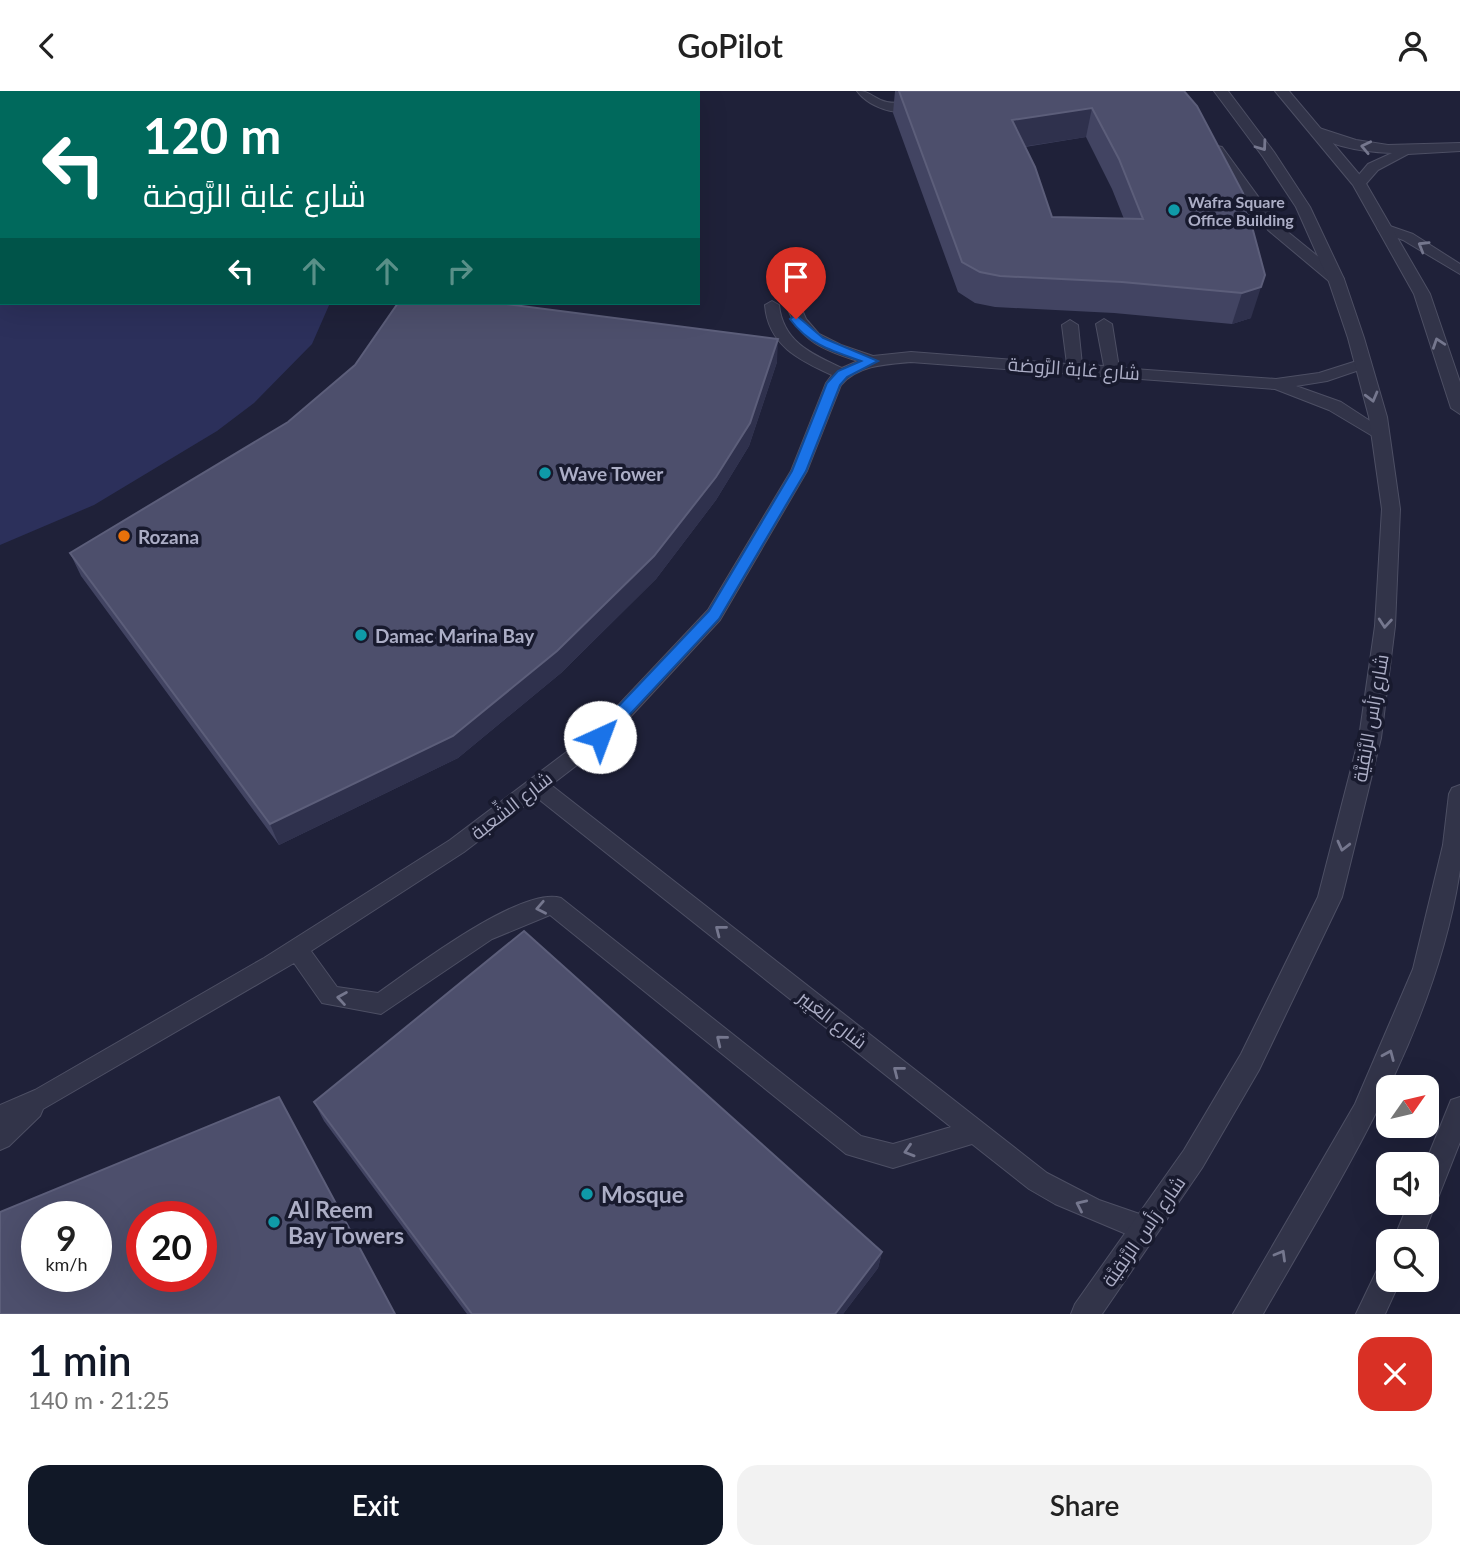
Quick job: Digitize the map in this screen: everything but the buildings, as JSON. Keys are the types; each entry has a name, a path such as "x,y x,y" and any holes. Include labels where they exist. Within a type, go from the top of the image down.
{"street":[{"name":"شارع رَأس الرَّنقِيَّة","path":"1085,1314 1193,1160 1250,1062 1330,897 1370,739 1385,626 1391,509 1381,436 1363,364 1336,279 1303,208 1269,155 1222,91"},
{"path":"1282,91 1359,183 1422,294 1460,408"},
{"path":"1206,135 1273,227 1336,279"},
{"path":"1247,1314 1365,1112 1425,969 1454,845 1459,804"},
{"path":"1439,1162 1460,1109"},
{"path":"1370,1314 1381,1292"}],"lane":[{"path":"863,91 875,103 887,106 900,108 938,103"},
{"path":"1318,132 1365,148 1416,151"},
{"path":"1359,183 1373,167 1399,155 1460,147"},
{"path":"1384,227 1408,237 1460,270"},
{"path":"772,305 775,327 782,338 807,356 842,374"},
{"name":"شارع غابة الرَّوضة","path":"794,306 796,319 805,331 819,341 872,361"},
{"path":"1104,324 1112,370"},
{"path":"1070,325 1075,368"},
{"name":"شارع غابة الرَّوضة","path":"842,374 872,361 911,357 1276,384 1321,378 1363,364"},
{"name":"شارع الشِّعبة","path":"0,1116 43,1098 297,949 457,846 600,737 714,615 799,471 827,397 842,374"},
{"name":"شارع غابة الرَّوضة","path":"1276,384 1335,406 1381,436"},
{"name":"شارع العَبِير","path":"536,785 1038,1181 1072,1201 1108,1217 1145,1228"},
{"path":"297,949 330,996 381,1004 471,942 528,910 552,905 855,1146 893,1156 975,1131"},
{"name":"شارع الشِّعبة","path":"0,1138 43,1098"}],"water":[{"path":"0,305 329,305 312,344 254,403 217,431 94,505 0,545"}],"place":[{"name":"Wafra Square Office Building","path":"1174,210"},
{"name":"Wave Tower","path":"545,473"},
{"name":"Rozana","path":"124,536"},
{"name":"Damac Marina Bay","path":"361,635"},
{"name":"Mosque","path":"587,1194"},
{"name":"Al Reem Bay Towers","path":"274,1222"}],"route":[{"path":"600,737 714,615 799,471 834,383 842,374 872,361 819,341 805,331 796,319"}]}
